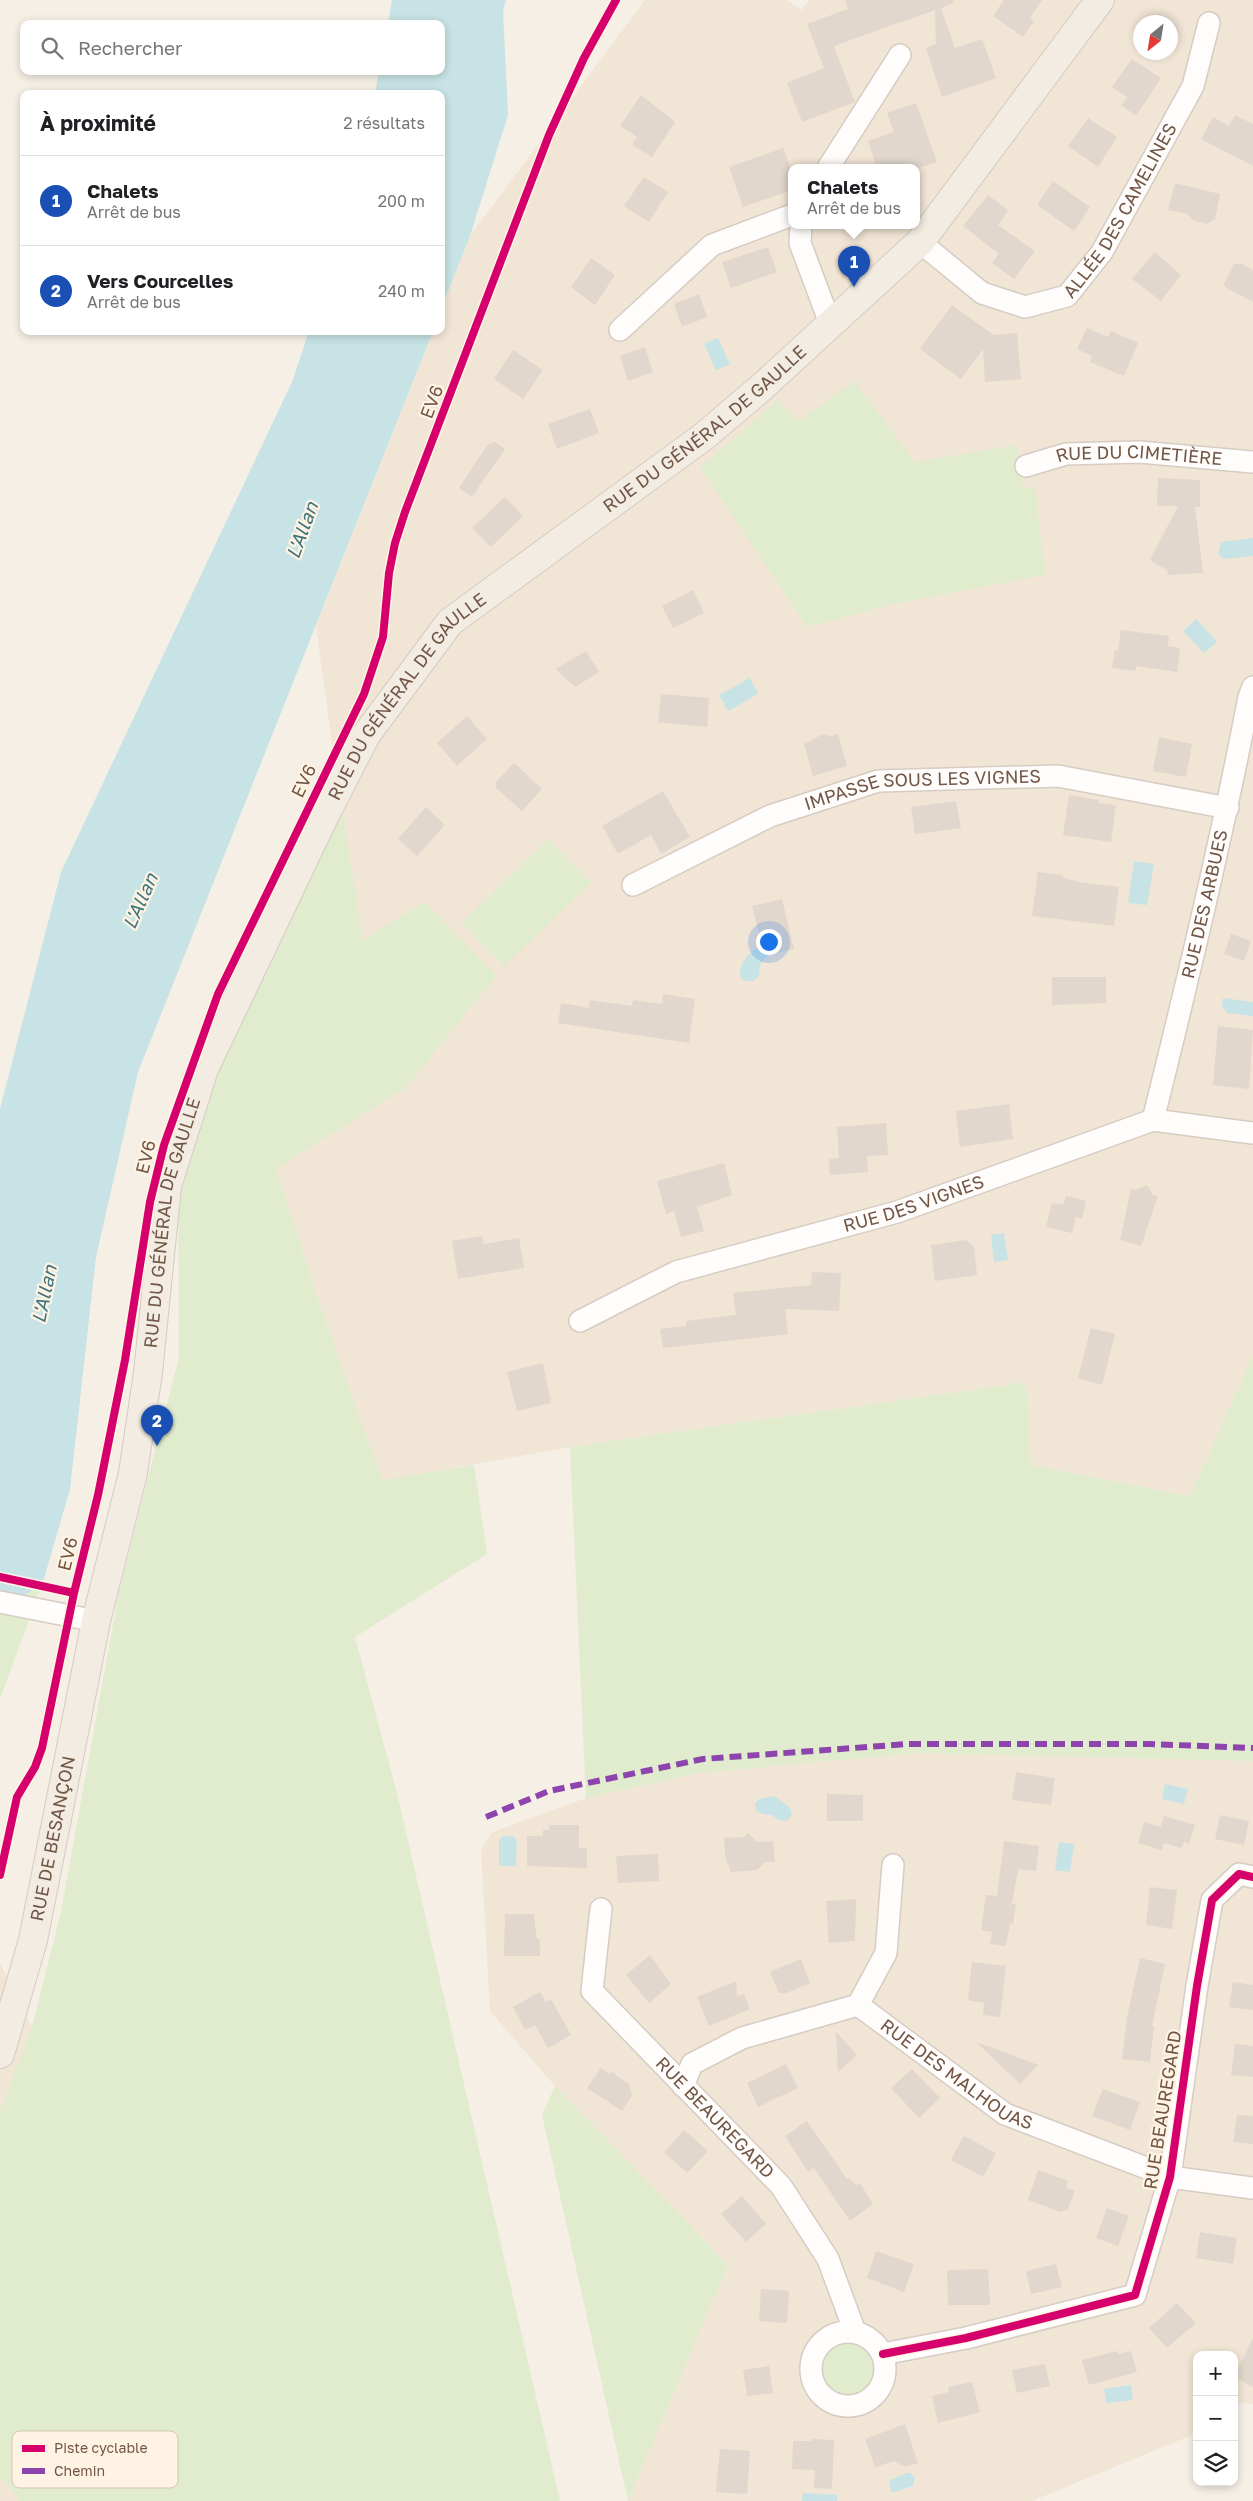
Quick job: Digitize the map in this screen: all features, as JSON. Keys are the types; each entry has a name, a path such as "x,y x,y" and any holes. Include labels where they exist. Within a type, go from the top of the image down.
{"main road":[{"name":"RUE DU GÉNÉRAL DE GAULLE","path":"96,1622 134,1473 148,1373 167,1186 204,1069 323,819 366,735 450,622 703,437 762,387 920,242 1100,0"},
{"name":"RUE DE BESANÇON","path":"0,2054 33,1940 96,1622"}],"street":[{"name":"ALLÉE DES CAMELINES","path":"920,242 982,293 1025,307 1067,296 1102,252 1193,86 1209,22"},
{"path":"831,164 900,55"},
{"path":"620,330 712,245 788,216"},
{"path":"800,229 800,243 830,323"},
{"name":"RUE DU CIMETIÈRE","path":"1026,466 1066,454 1138,452 1253,462"},
{"name":"RUE DES ARBUES","path":"1153,1120 1228,808 1252,695"},
{"name":"IMPASSE SOUS LES VIGNES","path":"633,885 770,816 878,782 1058,776 1228,808"},
{"name":"RUE DES VIGNES","path":"580,1321 676,1272 896,1212 1153,1120 1253,1133"},
{"path":"0,1602 51,1614 70,1615 96,1622"},
{"path":"683,2086 692,2064 742,2038 858,2005 886,1953 893,1866"},
{"name":"RUE BEAUREGARD","path":"883,2354 966,2338 1135,2295 1170,2176 1197,1986 1212,1900 1239,1874 1253,1877"},
{"name":"RUE BEAUREGARD","path":"601,1909 592,1991 781,2186 828,2259 855,2332"},
{"name":"RUE DES MALHOUAS","path":"858,2005 1005,2114 1170,2176 1253,2188"},
{"path":"843,2332 855,2332 867,2337 876,2344 883,2354 886,2366 881,2388 873,2397 863,2404 841,2406 820,2394 814,2385 811,2374 815,2351 822,2342 832,2335 843,2332"}],"shaded area":[{"path":"645,0 787,0 801,10 810,0 1253,0 1253,1355 1190,1496 1031,1465 1026,1382 570,1447 382,1481 319,1302 276,1169 406,1088 363,941 346,845 316,626 431,335 445,335 445,300 470,236"},
{"path":"918,1753 1253,1761 1253,2404 1238,2402 1238,2351 1193,2351 1193,2435 1032,2501 628,2501 728,2265 555,2086 490,2011 481,1849 493,1832 586,1798 700,1773"},
{"path":"0,1963 32,2027 0,2111"},
{"path":"0,2480 6,2482 19,2501 0,2501"}],"green space":[{"path":"854,381 915,462 1017,445 1023,488 1035,487 1045,575 898,603 807,627 700,467 779,400 798,421"},
{"path":"341,805 363,940 425,902 496,976 406,1088 276,1169 319,1302 382,1480 474,1465 487,1554 355,1637 397,1793 560,2501 19,2501 6,2482 0,2480 0,2111 32,2027 61,1912 119,1591 179,1357 178,1200 211,1086"},
{"path":"548,839 591,882 504,967 461,923"},
{"path":"1253,1355 1253,1761 918,1753 700,1773 586,1798 570,1447 1026,1382 1031,1465 1190,1496"},
{"path":"43,1582 0,1699 0,1614"},
{"path":"555,2086 728,2265 628,2501 542,2115"},
{"path":"848,2340 864,2345 872,2353 877,2369 872,2385 864,2393 848,2398 832,2393 824,2385 819,2369 824,2353 832,2345"}],"water":[{"path":"392,0 506,0 503,11 508,115 470,236 445,300 445,90 376,90 378,75 445,75 445,20 389,20"},
{"name":"L'Allan","path":"308,335 431,335 138,1072 96,1257 70,1489 43,1582 0,1614 0,1109 61,872 292,382"},
{"path":"718,338 730,364 716,370 704,344"},
{"path":"1253,538 1253,556 1223,559 1218,554 1221,542"},
{"path":"1196,619 1217,642 1204,653 1183,631"},
{"path":"750,678 758,694 728,711 719,695"},
{"path":"1134,861 1154,864 1147,905 1128,903"},
{"path":"763,945 768,948 770,953 760,965 759,976 753,981 744,981 740,976 741,966 755,949"},
{"path":"1223,998 1253,1002 1253,1016 1226,1013 1226,1010 1222,1008"},
{"path":"1004,1233 1008,1260 994,1262 991,1235"},
{"path":"1165,1784 1188,1789 1184,1804 1162,1799"},
{"path":"774,1796 790,1808 792,1814 788,1820 781,1821 756,1810 755,1804 759,1799"},
{"path":"503,1836 513,1836 517,1840 516,1866 499,1866 499,1840"},
{"path":"1059,1842 1074,1844 1070,1872 1055,1870"},
{"path":"1131,2385 1133,2400 1106,2403 1104,2389"},
{"path":"910,2473 915,2478 913,2486 894,2492 891,2491 889,2481"},
{"path":"803,2493 837,2495 837,2501 802,2501"}],"pier":[{"path":"0,1572 46,1583 36,1591 0,1582"}],"building":[{"path":"845,0 953,0 954,3 941,8 955,48 982,39 996,78 942,97 926,48 936,44 935,10 834,46 855,102 802,122 787,83 824,68 807,24 848,9"},
{"path":"1004,0 1042,0 1030,18 1034,21 1023,37 993,16"},
{"path":"1132,59 1161,78 1136,116 1121,105 1127,97 1112,87"},
{"path":"641,95 675,122 652,157 632,145 637,137 620,126"},
{"path":"916,103 937,162 920,167 920,164 876,164 868,141 894,132 887,113"},
{"path":"1235,115 1253,124 1253,166 1201,139 1213,117 1229,126"},
{"path":"1088,118 1117,137 1098,167 1068,146"},
{"path":"783,148 789,164 788,191 743,207 729,167"},
{"path":"644,177 668,192 649,222 624,206"},
{"path":"1053,181 1090,207 1074,231 1037,205"},
{"path":"1175,183 1220,194 1215,219 1207,224 1192,220 1188,214 1168,210"},
{"path":"988,195 1008,210 998,225 1035,251 1014,279 992,263 999,254 963,226"},
{"path":"768,247 777,272 731,288 722,262"},
{"path":"1155,252 1181,275 1161,301 1132,279"},
{"path":"591,258 615,275 595,305 571,287"},
{"path":"1234,264 1242,264 1253,270 1253,302 1223,286"},
{"path":"699,294 707,317 682,327 674,304"},
{"path":"952,305 994,335 1017,333 1021,379 985,382 983,349 961,379 920,349"},
{"path":"1087,328 1108,337 1111,331 1138,343 1124,376 1090,362 1092,356 1077,349"},
{"path":"645,347 653,372 628,381 620,356"},
{"path":"513,350 543,370 523,399 494,379"},
{"path":"590,409 599,433 557,449 548,424"},
{"path":"495,442 505,449 472,497 459,488 488,444"},
{"path":"1158,478 1200,480 1200,507 1195,507 1203,573 1168,575 1167,570 1150,560 1178,506 1157,506"},
{"path":"505,497 523,516 491,547 472,528"},
{"path":"693,590 704,613 673,628 662,606"},
{"path":"1121,630 1169,636 1168,646 1180,648 1177,672 1136,666 1136,671 1112,668 1115,650 1118,651"},
{"path":"586,651 599,672 575,687 556,669"},
{"path":"661,694 709,698 707,727 658,722"},
{"path":"467,716 487,739 457,766 437,743"},
{"path":"823,734 831,736 838,734 847,766 813,776 804,744"},
{"path":"1159,737 1192,744 1186,777 1153,771"},
{"path":"514,763 542,789 522,811 496,788 496,782"},
{"path":"663,791 690,837 661,854 651,835 618,854 602,826"},
{"path":"1069,795 1099,800 1099,803 1116,805 1111,842 1063,835"},
{"path":"956,801 961,828 915,834 911,807"},
{"path":"426,807 445,825 417,856 398,839"},
{"path":"1038,872 1063,875 1063,877 1078,882 1119,887 1114,926 1032,916"},
{"path":"782,899 794,949 773,954 769,939 761,941 752,906"},
{"path":"1231,934 1251,941 1244,961 1224,954"},
{"path":"1052,977 1106,977 1106,1003 1052,1005"},
{"path":"663,994 695,999 689,1043 558,1023 561,1003 589,1008 590,1000 632,1006 633,1000 662,1004"},
{"path":"1218,1026 1253,1030 1249,1089 1213,1085"},
{"path":"1009,1104 1013,1139 960,1147 956,1111"},
{"path":"886,1123 888,1155 867,1156 868,1172 830,1175 829,1159 839,1158 837,1127"},
{"path":"724,1163 732,1195 697,1207 704,1231 681,1237 674,1211 666,1214 657,1181"},
{"path":"1147,1185 1153,1195 1158,1196 1141,1246 1120,1240 1131,1189 1136,1190"},
{"path":"1066,1196 1086,1201 1082,1219 1076,1217 1072,1233 1046,1227 1052,1203 1063,1205"},
{"path":"482,1236 484,1244 519,1238 524,1268 458,1279 452,1241"},
{"path":"966,1240 974,1247 977,1275 935,1281 931,1245"},
{"path":"812,1272 841,1273 839,1311 785,1309 788,1334 663,1348 660,1329 686,1326 686,1321 736,1315 733,1293 811,1285"},
{"path":"1091,1328 1115,1334 1102,1385 1078,1378"},
{"path":"543,1363 551,1403 517,1411 507,1372"},
{"path":"1016,1772 1055,1778 1051,1805 1012,1800"},
{"path":"827,1794 863,1795 863,1821 827,1821"},
{"path":"1220,1815 1249,1821 1244,1845 1215,1839"},
{"path":"1164,1816 1195,1825 1189,1844 1184,1842 1181,1848 1164,1843 1162,1850 1138,1843 1144,1822 1161,1827"},
{"path":"549,1825 579,1825 579,1848 587,1848 587,1868 527,1866 527,1836 543,1836 543,1830 549,1830"},
{"path":"748,1833 757,1842 773,1841 775,1862 765,1862 757,1870 731,1872 725,1856 724,1838 744,1837"},
{"path":"1004,1841 1039,1846 1036,1871 1018,1869 1012,1904 1016,1904 1013,1924 1010,1923 1006,1946 990,1944 992,1932 981,1930 986,1895 997,1896"},
{"path":"658,1854 659,1881 618,1883 616,1856"},
{"path":"1150,1887 1177,1890 1172,1929 1146,1925"},
{"path":"856,1899 855,1941 829,1943 826,1901"},
{"path":"505,1914 534,1914 537,1939 540,1939 540,1956 504,1956"},
{"path":"650,1955 671,1984 649,2003 626,1975"},
{"path":"1140,1958 1165,1964 1152,2026 1154,2026 1150,2062 1122,2059 1127,2017"},
{"path":"801,1959 810,1983 786,1993 779,1993 770,1972"},
{"path":"972,1962 1006,1966 1000,2017 983,2015 984,2003 968,2000"},
{"path":"736,1981 737,1996 744,1994 750,2009 709,2026 697,1997"},
{"path":"1233,1982 1253,1985 1253,2010 1229,2007"},
{"path":"540,1992 546,2002 551,1999 571,2035 548,2048 535,2025 525,2030 513,2007"},
{"path":"836,2032 857,2055 838,2072"},
{"path":"976,2042 1038,2065 1020,2084"},
{"path":"1235,2044 1253,2046 1253,2077 1231,2075"},
{"path":"786,2064 798,2088 758,2107 747,2083"},
{"path":"601,2068 610,2074 612,2072 630,2085 632,2096 622,2111 587,2088"},
{"path":"912,2069 940,2098 919,2118 891,2088"},
{"path":"1103,2089 1140,2102 1130,2130 1092,2116"},
{"path":"1237,2115 1253,2116 1253,2144 1233,2142"},
{"path":"807,2121 847,2179 850,2178 856,2186 860,2183 873,2204 850,2221 814,2168 808,2172 785,2136"},
{"path":"684,2130 708,2151 687,2173 664,2152"},
{"path":"964,2136 996,2153 983,2177 951,2160"},
{"path":"1038,2170 1068,2181 1066,2188 1075,2191 1068,2209 1061,2212 1028,2200"},
{"path":"742,2196 766,2224 746,2242 721,2214"},
{"path":"1107,2208 1129,2216 1118,2246 1096,2238"},
{"path":"1200,2232 1237,2238 1233,2264 1196,2258"},
{"path":"876,2251 914,2264 904,2292 867,2278"},
{"path":"1056,2264 1062,2287 1031,2294 1026,2271"},
{"path":"988,2269 990,2305 948,2305 947,2270"},
{"path":"761,2289 789,2291 787,2323 759,2321"},
{"path":"1177,2303 1196,2323 1167,2348 1149,2328"},
{"path":"1253,2338 1253,2387 1238,2379 1238,2369"},
{"path":"1117,2351 1118,2354 1131,2351 1137,2372 1089,2385 1082,2360"},
{"path":"1045,2364 1050,2386 1017,2393 1012,2370"},
{"path":"769,2366 773,2393 747,2396 743,2370"},
{"path":"972,2382 980,2412 938,2423 932,2396 949,2392 948,2387"},
{"path":"905,2424 918,2463 905,2467 894,2461 875,2467 865,2439"},
{"path":"812,2439 834,2440 832,2489 814,2488 815,2470 792,2469 793,2441 811,2441"},
{"path":"720,2449 750,2451 747,2494 716,2492"}],"marked path":[{"path":"486,1817 549,1791 703,1759 908,1744 1150,1744 1253,1748"}],"cycle path":[{"name":"EV6","path":"0,1875 17,1797 35,1767 42,1748 74,1593 98,1495 125,1360 150,1202 164,1145 218,994 364,694 383,637 389,573 395,543 405,512 549,135 584,58 616,0"},
{"path":"0,1577 74,1593"},
{"path":"883,2354 966,2338 1135,2295 1170,2177 1197,1986 1212,1900 1239,1874 1253,1877"}],"place":[{"name":"Chalets","path":"854,287"},
{"name":"Vers Courcelles","path":"157,1446"}]}
